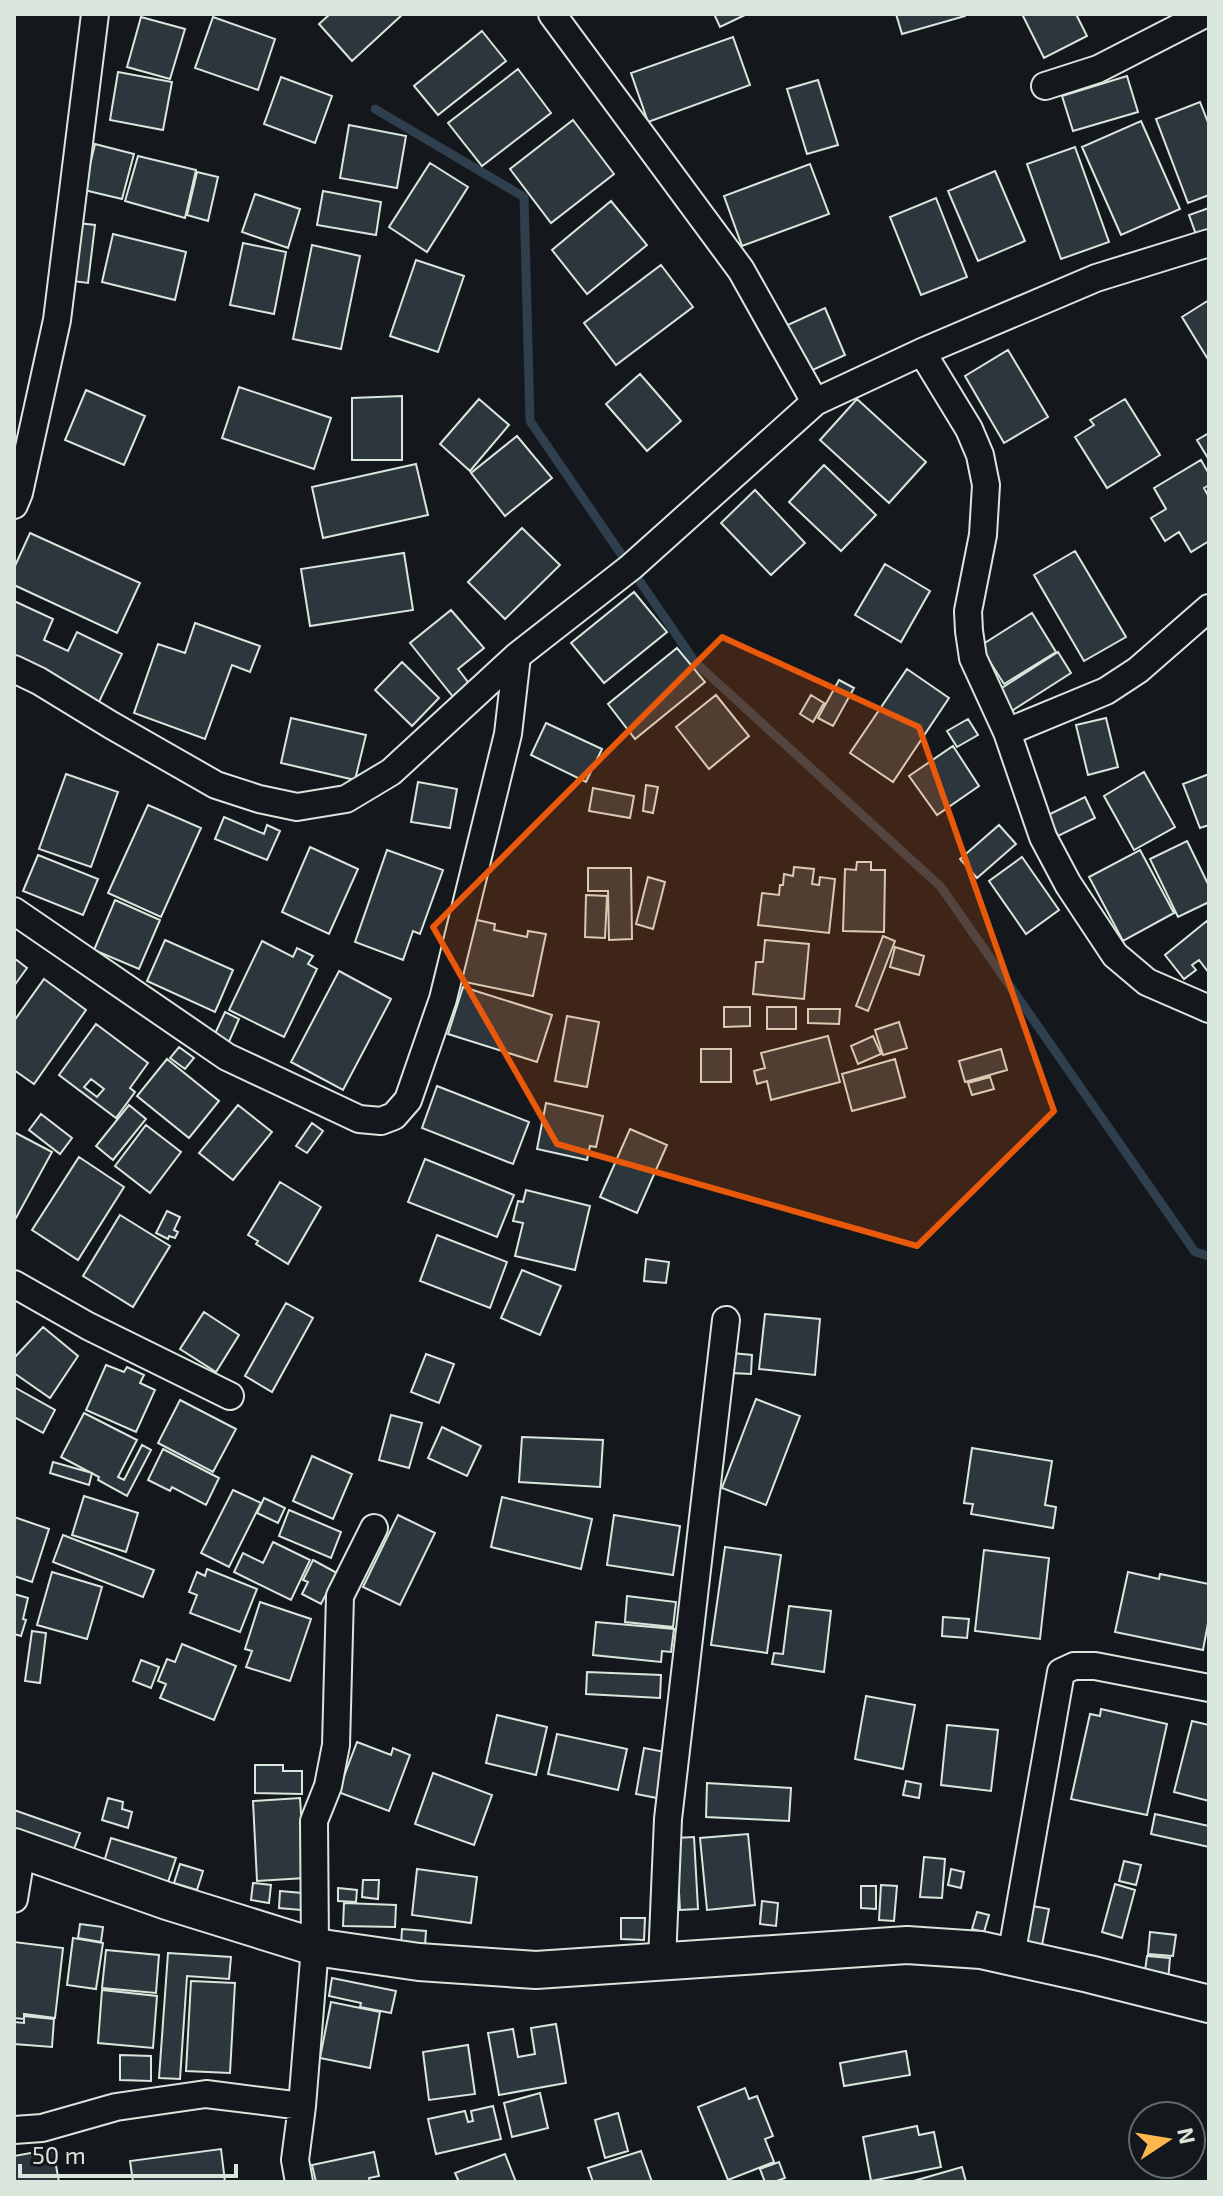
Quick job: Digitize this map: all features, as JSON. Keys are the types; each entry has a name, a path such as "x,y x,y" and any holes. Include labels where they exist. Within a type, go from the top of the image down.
{"street":[{"path":"14,505 57,320 95,14"},
{"path":"552,14 741,270 815,402"},
{"path":"1045,86 1098,69 1205,14"},
{"path":"14,669 216,785 297,807 346,799 391,772 517,656 631,567 815,402 922,352 1096,278 1209,243"},
{"path":"922,352 969,429 980,455 986,485 983,535 968,611 973,658 1007,732 1043,837 1068,884 1115,955 1147,982 1209,1009"},
{"path":"1007,732 1106,691 1138,670 1209,608"},
{"path":"14,911 227,1057 359,1119 381,1121 394,1116 408,1100 443,999 508,734 517,656"},
{"path":"14,1284 88,1326 230,1396"},
{"path":"662,1961 668,1819 726,1320"},
{"path":"299,2182 295,2160 315,1947 314,1821 328,1786 336,1745 340,1596 374,1528"},
{"path":"1011,1957 1061,1672 1074,1666 1095,1666 1209,1688"},
{"path":"14,1899 18,1849 167,1901 315,1947 419,1962 536,1970 907,1945 981,1950 1209,2004"},
{"path":"14,2130 42,2128 116,2107 206,2094 302,2106"}],"highlighted area":[{"path":"722,637 919,727 1054,1111 917,1246 557,1144 433,927"}],"building":[{"path":"330,14 403,14 352,61 319,24"},
{"path":"714,14 747,14 720,27"},
{"path":"896,14 965,14 965,16 902,34"},
{"path":"1022,14 1076,14 1087,36 1044,58"},
{"path":"141,17 185,29 170,79 127,67"},
{"path":"213,17 275,39 258,90 195,68"},
{"path":"482,31 506,61 438,115 414,86"},
{"path":"733,37 750,85 648,122 631,73"},
{"path":"518,69 551,113 482,166 448,123"},
{"path":"118,72 172,82 163,130 110,120"},
{"path":"1127,76 1138,112 1073,131 1062,96"},
{"path":"281,77 332,96 315,143 264,124"},
{"path":"818,80 838,145 807,154 787,89"},
{"path":"1200,102 1209,125 1209,195 1188,203 1156,119"},
{"path":"573,120 614,174 551,223 510,169"},
{"path":"1141,121 1180,209 1121,235 1082,147"},
{"path":"349,125 406,136 397,188 340,178"},
{"path":"95,144 134,154 122,199 84,190"},
{"path":"1075,147 1109,242 1061,259 1027,164"},
{"path":"138,156 196,170 185,218 125,201"},
{"path":"430,163 468,187 427,252 389,227"},
{"path":"810,164 829,214 742,246 724,196"},
{"path":"995,171 1025,241 978,261 948,191"},
{"path":"197,172 218,177 208,221 187,215"},
{"path":"323,191 381,202 376,235 317,225"},
{"path":"255,194 300,209 288,248 242,232"},
{"path":"936,198 967,277 921,295 890,217"},
{"path":"611,201 647,245 587,294 552,250"},
{"path":"1209,208 1209,236 1198,240 1189,215"},
{"path":"78,223 95,225 88,283 72,281"},
{"path":"113,234 186,252 175,300 102,282"},
{"path":"243,243 286,252 274,314 230,305"},
{"path":"312,245 360,256 341,349 293,339"},
{"path":"416,260 464,276 438,352 390,336"},
{"path":"661,265 693,307 616,365 584,323"},
{"path":"1209,300 1209,361 1182,317"},
{"path":"825,308 845,355 802,375 781,328"},
{"path":"1008,350 1048,417 1004,443 965,376"},
{"path":"640,374 681,421 647,451 606,404"},
{"path":"239,387 331,418 314,469 222,438"},
{"path":"86,390 145,416 124,465 65,440"},
{"path":"402,396 402,460 352,460 352,398"},
{"path":"479,399 509,425 470,471 440,444"},
{"path":"857,399 926,462 889,503 820,440"},
{"path":"1125,399 1160,455 1107,488 1075,437 1094,425 1090,420"},
{"path":"1209,433 1209,460 1197,440"},
{"path":"517,436 552,478 505,516 471,473"},
{"path":"1201,460 1209,474 1209,485 1204,488 1209,497 1209,541 1191,552 1179,532 1165,541 1151,518 1166,509 1154,488"},
{"path":"416,464 428,515 323,538 312,487"},
{"path":"824,465 876,515 841,551 789,502"},
{"path":"755,490 805,543 771,575 721,523"},
{"path":"522,528 560,565 505,619 468,582"},
{"path":"30,533 140,583 117,633 14,585 14,568"},
{"path":"1075,551 1126,637 1084,661 1034,575"},
{"path":"404,553 413,610 310,626 301,569"},
{"path":"885,564 930,591 901,642 855,615"},
{"path":"634,592 667,632 604,683 571,643"},
{"path":"14,601 53,619 44,640 68,651 77,632 122,654 98,704 14,663"},
{"path":"451,610 484,648 458,669 471,686 454,698 410,643"},
{"path":"1032,613 1056,652 1004,684 980,646"},
{"path":"195,623 260,646 250,672 232,665 205,739 134,713 158,644 185,653"},
{"path":"677,648 705,682 635,739 608,704"},
{"path":"1058,652 1071,673 1010,712 997,691"},
{"path":"402,662 439,698 412,726 375,690"},
{"path":"907,669 949,698 893,782 850,753"},
{"path":"839,680 854,688 833,726 818,718"},
{"path":"716,695 749,736 709,769 676,727"},
{"path":"811,695 824,703 813,722 800,714"},
{"path":"291,718 366,735 355,780 281,763"},
{"path":"1106,718 1118,767 1088,775 1076,725"},
{"path":"968,719 978,735 957,747 947,731"},
{"path":"546,723 602,749 586,782 531,755"},
{"path":"953,746 979,786 937,815 909,776"},
{"path":"1144,772 1175,827 1134,850 1104,796"},
{"path":"66,774 118,792 91,867 39,849"},
{"path":"1209,774 1209,825 1200,828 1183,784"},
{"path":"418,782 457,789 450,828 411,822"},
{"path":"646,785 658,787 653,813 643,811"},
{"path":"593,788 634,796 630,818 589,811"},
{"path":"1085,797 1095,818 1058,836 1048,815"},
{"path":"148,805 201,828 161,917 108,893"},
{"path":"224,817 264,834 267,825 280,831 267,860 215,839"},
{"path":"999,825 1016,844 977,878 960,859"},
{"path":"1187,841 1209,886 1209,902 1178,917 1150,859"},
{"path":"310,847 358,869 329,934 282,912"},
{"path":"387,850 443,870 420,934 413,931 403,960 355,942"},
{"path":"1140,850 1174,913 1123,941 1089,877"},
{"path":"38,855 98,879 83,915 23,891"},
{"path":"1022,857 1059,910 1026,934 989,881"},
{"path":"857,862 871,862 871,870 885,870 884,932 843,931 845,869 856,870"},
{"path":"794,867 814,869 812,884 819,885 820,877 835,879 829,933 758,925 762,893 779,895 784,874 793,876"},
{"path":"588,868 631,868 632,939 609,940 608,891 588,891"},
{"path":"648,877 665,882 653,929 636,924"},
{"path":"586,895 607,896 605,938 585,937"},
{"path":"115,900 160,920 139,969 94,950"},
{"path":"473,919 495,924 494,930 527,937 528,931 546,934 533,996 460,981"},
{"path":"1208,920 1209,973 1199,960 1192,965 1196,970 1184,979 1165,955"},
{"path":"883,936 895,941 868,1011 856,1006"},
{"path":"165,940 233,970 215,1012 147,981"},
{"path":"765,940 809,944 804,999 753,994 756,962 763,962"},
{"path":"262,941 293,957 297,948 313,956 308,964 317,969 284,1037 229,1010"},
{"path":"895,947 924,956 919,975 890,967"},
{"path":"14,958 27,968 14,986"},
{"path":"339,971 391,999 343,1090 291,1062"},
{"path":"44,979 86,1010 34,1084 14,1070 14,1021"},
{"path":"463,987 552,1015 537,1062 448,1034"},
{"path":"724,1007 750,1007 750,1026 724,1027"},
{"path":"767,1007 796,1007 796,1029 767,1029"},
{"path":"808,1009 840,1009 839,1024 808,1023"},
{"path":"225,1012 239,1019 228,1044 213,1038"},
{"path":"567,1016 599,1022 587,1087 555,1081"},
{"path":"899,1022 907,1048 883,1055 875,1030"},
{"path":"96,1024 148,1063 130,1088 135,1092 116,1118 59,1075","holes":["91,1079 104,1089 97,1097 84,1087"]},
{"path":"828,1036 840,1082 771,1100 767,1081 757,1084 754,1071 765,1068 761,1053"},
{"path":"873,1036 881,1054 858,1064 851,1046"},
{"path":"179,1047 194,1058 185,1069 170,1058"},
{"path":"701,1049 731,1049 731,1082 701,1082"},
{"path":"1001,1049 1007,1070 965,1082 959,1061"},
{"path":"167,1059 219,1101 189,1138 137,1096"},
{"path":"895,1059 905,1097 852,1111 842,1074"},
{"path":"990,1077 994,1089 972,1095 968,1083"},
{"path":"437,1086 529,1122 513,1164 422,1128"},
{"path":"546,1103 603,1116 596,1147 590,1146 587,1160 537,1149"},
{"path":"129,1105 146,1119 113,1160 96,1146"},
{"path":"238,1105 272,1132 233,1180 199,1153"},
{"path":"41,1114 72,1138 60,1154 29,1130"},
{"path":"312,1123 323,1131 307,1153 296,1146"},
{"path":"146,1125 181,1152 150,1193 115,1166"},
{"path":"630,1129 667,1145 637,1213 600,1197"},
{"path":"14,1132 52,1152 16,1218 14,1217"},
{"path":"79,1157 124,1187 78,1260 32,1230"},
{"path":"425,1159 514,1195 497,1237 408,1202"},
{"path":"280,1182 321,1207 288,1264 256,1244 258,1241 248,1235"},
{"path":"526,1190 590,1206 575,1270 515,1256 523,1223 513,1221 518,1201 523,1202"},
{"path":"167,1211 180,1217 174,1230 178,1232 175,1238 169,1236 168,1239 156,1233"},
{"path":"120,1215 170,1246 133,1307 83,1276"},
{"path":"437,1235 507,1262 490,1308 420,1281"},
{"path":"646,1259 669,1262 666,1283 644,1281"},
{"path":"522,1270 561,1286 540,1335 501,1318"},
{"path":"286,1303 313,1318 272,1392 245,1376"},
{"path":"204,1312 239,1335 216,1372 180,1349"},
{"path":"765,1314 820,1319 815,1375 759,1369"},
{"path":"43,1327 78,1356 50,1398 14,1373 14,1358"},
{"path":"732,1353 752,1355 751,1374 731,1373"},
{"path":"426,1354 454,1364 439,1403 411,1392"},
{"path":"106,1365 124,1372 127,1367 144,1375 140,1383 155,1390 136,1432 86,1410"},
{"path":"14,1387 55,1410 43,1433 14,1417"},
{"path":"756,1399 800,1416 766,1505 722,1488"},
{"path":"180,1400 236,1429 213,1472 158,1443"},
{"path":"84,1413 137,1440 118,1477 124,1480 142,1445 151,1450 127,1496 61,1457"},
{"path":"391,1415 422,1423 409,1468 379,1460"},
{"path":"442,1427 481,1446 467,1476 428,1458"},
{"path":"522,1437 603,1440 600,1487 519,1482"},
{"path":"972,1448 1052,1461 1045,1505 1056,1507 1053,1528 971,1514 973,1504 964,1503"},
{"path":"163,1449 219,1478 206,1505 172,1487 170,1491 148,1480"},
{"path":"312,1456 352,1474 333,1519 293,1501"},
{"path":"53,1462 92,1473 89,1485 50,1473"},
{"path":"233,1490 261,1503 229,1567 201,1553"},
{"path":"84,1496 138,1513 126,1552 72,1535"},
{"path":"502,1497 592,1519 581,1569 491,1547"},
{"path":"264,1498 285,1508 278,1523 257,1513"},
{"path":"289,1510 341,1532 331,1558 279,1536"},
{"path":"398,1515 435,1533 400,1605 363,1587"},
{"path":"614,1515 680,1526 673,1575 607,1565"},
{"path":"14,1517 49,1529 32,1582 14,1576"},
{"path":"63,1535 154,1570 143,1597 53,1562"},
{"path":"273,1542 310,1560 291,1600 234,1572 243,1553 263,1563"},
{"path":"725,1547 781,1555 767,1653 711,1645"},
{"path":"984,1550 1049,1558 1040,1639 975,1631"},
{"path":"313,1560 337,1573 321,1604 302,1594 308,1582 303,1580"},
{"path":"207,1569 257,1589 240,1632 190,1613 197,1595 189,1592 197,1572 205,1576"},
{"path":"52,1572 102,1587 87,1639 37,1625"},
{"path":"1128,1572 1159,1579 1160,1574 1209,1584 1209,1618 1203,1650 1115,1632"},
{"path":"14,1594 28,1598 21,1636 14,1634"},
{"path":"627,1596 676,1602 673,1627 625,1622"},
{"path":"260,1602 311,1619 290,1681 246,1667 252,1651 245,1649"},
{"path":"789,1606 831,1611 824,1672 772,1664 774,1653 783,1654"},
{"path":"943,1617 969,1619 967,1638 942,1636"},
{"path":"596,1622 674,1629 671,1652 662,1651 661,1662 593,1655"},
{"path":"32,1631 46,1633 40,1683 25,1681"},
{"path":"182,1644 236,1666 214,1720 160,1698 166,1684 158,1681 167,1659 175,1662"},
{"path":"141,1660 159,1667 151,1688 133,1681"},
{"path":"587,1672 661,1675 660,1698 586,1694"},
{"path":"866,1696 915,1705 903,1769 855,1759"},
{"path":"1101,1709 1167,1724 1147,1815 1071,1799 1090,1714 1100,1716"},
{"path":"497,1715 547,1727 536,1775 486,1763"},
{"path":"1192,1721 1209,1725 1209,1801 1174,1792"},
{"path":"947,1725 998,1730 991,1791 941,1785"},
{"path":"557,1734 627,1749 618,1790 548,1774"},
{"path":"357,1742 391,1755 393,1748 410,1755 389,1811 338,1792"},
{"path":"644,1748 665,1752 657,1798 636,1794"},
{"path":"255,1765 283,1765 283,1771 302,1771 302,1794 255,1793"},
{"path":"433,1773 492,1795 474,1845 415,1824"},
{"path":"906,1781 921,1784 919,1798 903,1795"},
{"path":"707,1783 791,1788 789,1821 706,1817"},
{"path":"108,1798 123,1802 122,1809 132,1812 128,1828 102,1820"},
{"path":"300,1798 305,1878 257,1881 253,1801"},
{"path":"14,1810 80,1833 70,1860 14,1841"},
{"path":"1155,1814 1209,1826 1209,1847 1151,1834"},
{"path":"748,1834 755,1905 707,1910 700,1838"},
{"path":"694,1837 698,1909 680,1910 676,1838"},
{"path":"111,1838 176,1858 168,1882 104,1862"},
{"path":"924,1857 945,1859 942,1898 920,1897"},
{"path":"1124,1861 1141,1865 1136,1885 1119,1881"},
{"path":"180,1864 203,1871 197,1890 174,1883"},
{"path":"417,1869 477,1877 471,1923 412,1915"},
{"path":"951,1869 964,1872 961,1888 948,1885"},
{"path":"363,1880 379,1880 378,1899 362,1897"},
{"path":"253,1883 271,1885 269,1903 251,1900"},
{"path":"1115,1884 1135,1890 1122,1938 1102,1932"},
{"path":"881,1885 897,1886 894,1921 879,1920"},
{"path":"861,1886 876,1886 876,1909 861,1908"},
{"path":"338,1888 357,1890 356,1902 338,1901"},
{"path":"280,1891 302,1893 301,1910 279,1908"},
{"path":"762,1901 778,1903 776,1926 760,1924"},
{"path":"344,1903 396,1905 395,1927 343,1926"},
{"path":"1022,1904 1049,1909 1042,1945 1015,1939"},
{"path":"977,1912 989,1915 984,1932 972,1929"},
{"path":"621,1918 645,1918 644,1940 621,1939"},
{"path":"80,1924 103,1927 101,1942 78,1938"},
{"path":"402,1929 426,1931 425,1946 401,1945"},
{"path":"1150,1932 1176,1935 1173,1956 1148,1954"},
{"path":"73,1938 103,1943 96,1989 67,1985"},
{"path":"14,1942 63,1948 55,2018 24,2014 24,2019 14,2018"},
{"path":"106,1950 159,1955 156,1993 102,1988"},
{"path":"168,1953 231,1957 229,1979 187,1976 180,2079 159,2078"},
{"path":"1147,1956 1170,1958 1168,1981 1144,1978"},
{"path":"332,1978 396,1991 391,2013 360,2007 361,2003 329,1996"},
{"path":"191,1981 235,1983 230,2073 186,2071"},
{"path":"102,1990 157,1996 153,2048 98,2043"},
{"path":"331,2002 380,2012 370,2068 320,2058"},
{"path":"24,2016 54,2019 52,2047 14,2044 14,2022 24,2023"},
{"path":"556,2024 566,2083 499,2095 488,2033 513,2029 518,2057 535,2054 531,2028"},
{"path":"468,2045 475,2094 429,2100 423,2052"},
{"path":"906,2051 910,2075 844,2086 840,2063"},
{"path":"120,2055 151,2056 151,2081 120,2080"},
{"path":"745,2088 749,2099 757,2096 773,2136 765,2139 774,2162 728,2180 698,2107"},
{"path":"540,2093 548,2128 512,2137 504,2103"},
{"path":"493,2106 501,2139 436,2154 428,2119 465,2111 468,2122 473,2121 471,2111"},
{"path":"618,2113 628,2151 605,2158 595,2120"},
{"path":"917,2126 919,2135 934,2132 941,2167 871,2181 863,2137"},
{"path":"53,2149 59,2182 14,2182 14,2156"},
{"path":"221,2149 225,2182 133,2182 130,2161"},
{"path":"641,2151 652,2182 593,2182 588,2168"},
{"path":"374,2152 379,2176 369,2178 370,2182 316,2182 312,2165"},
{"path":"505,2154 516,2182 459,2182 455,2173"},
{"path":"779,2162 785,2178 765,2182 760,2169"},
{"path":"962,2167 966,2182 910,2182"}],"waterway":[{"path":"375,109 524,197 530,421 695,662 941,887 1195,1252 1209,1256"}]}
